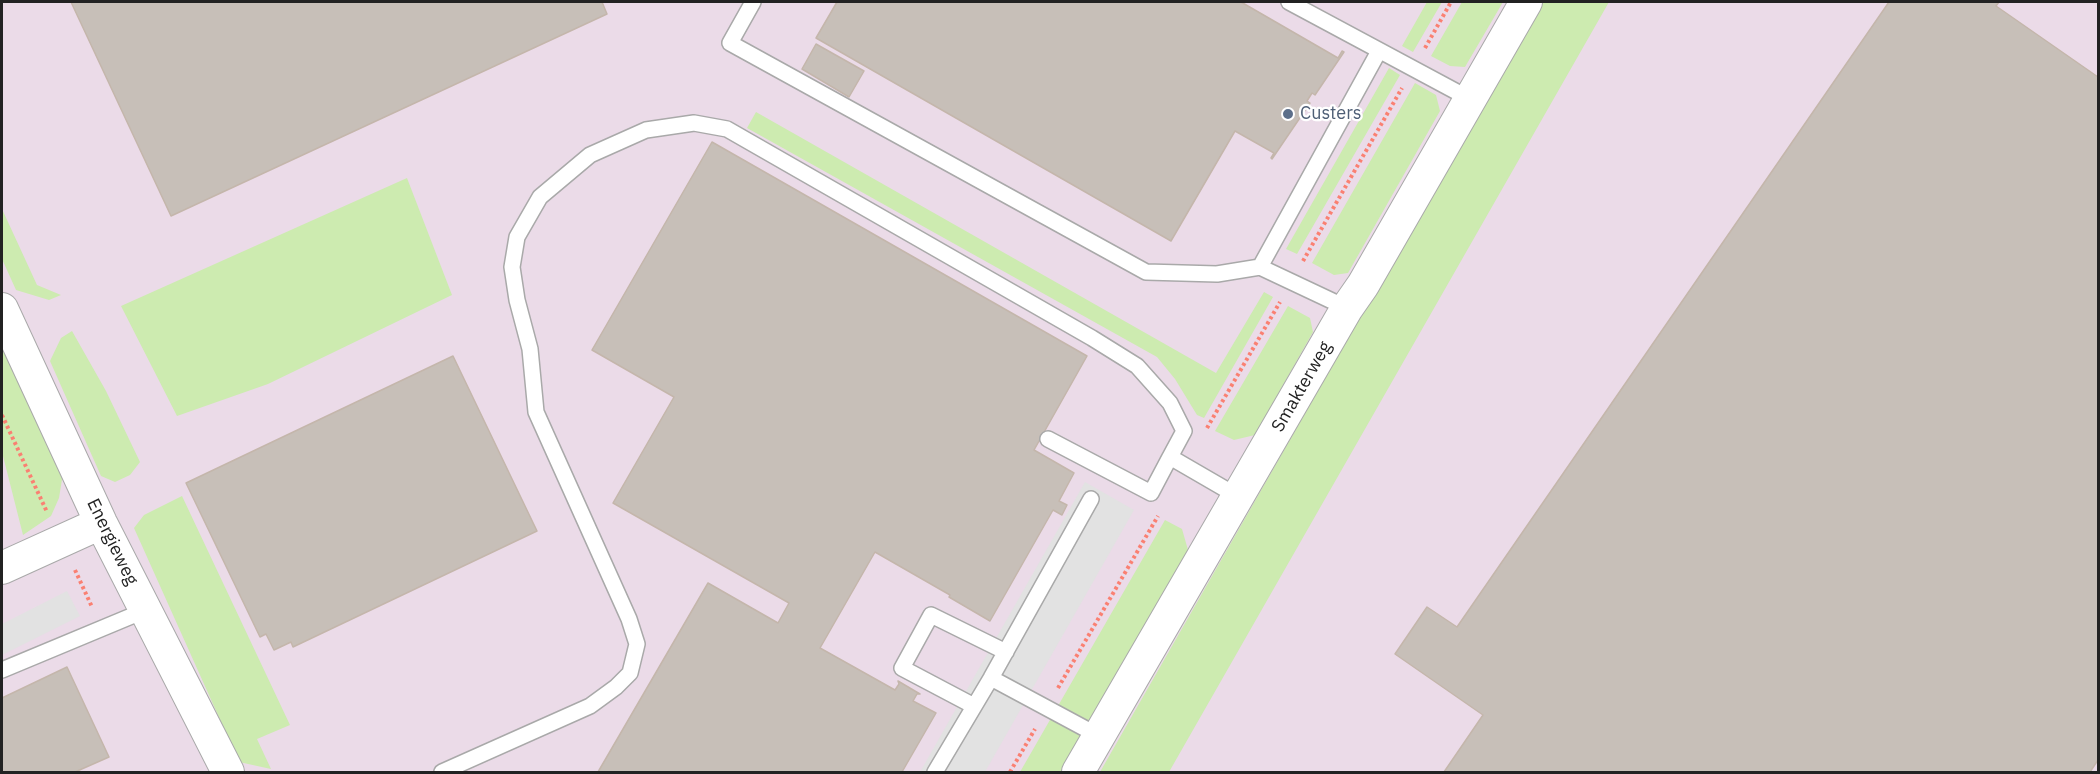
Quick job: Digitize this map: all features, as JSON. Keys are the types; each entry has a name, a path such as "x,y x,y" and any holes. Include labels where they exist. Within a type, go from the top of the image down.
{"street":[{"name":"Smakterweg","path":"1078,772 1526,2"},
{"name":"Energieweg","path":"2,309 101,523 228,772"},
{"path":"2,568 101,523"}],"lane":[{"path":"753,2 730,43 1146,272 1217,274 1260,267 1347,308"},
{"path":"1289,2 1470,99"},
{"path":"1260,267 1379,51"},
{"path":"442,772 590,706 616,687 630,673 637,644 629,619 536,412 530,349 512,267 517,237 540,197 590,155 646,130 694,123 727,129 1137,366 1170,403 1184,431 1151,493 1048,439"},
{"path":"1170,457 1239,498"},
{"path":"935,772 1006,652 1091,499"},
{"path":"2,670 146,610"},
{"path":"974,706 902,668 930,615 1006,652"},
{"path":"991,678 1099,736"}],"path":[{"path":"1010,772 1451,2"}],"shaded area":[{"path":"2,2 2098,2 2098,772 2,772"},
{"path":"1085,482 1134,510 985,772 920,772"},
{"path":"67,591 80,616 2,655 2,624"}],"green space":[{"path":"1427,2 1442,2 1413,52 1402,46"},
{"path":"1462,2 1503,2 1465,67 1450,66 1431,56"},
{"path":"1542,2 1609,2 1169,772 1100,772 1395,256"},
{"path":"1389,68 1400,75 1297,254 1286,249"},
{"path":"1415,83 1436,95 1440,111 1348,273 1334,275 1312,263"},
{"path":"756,112 1216,373 1264,292 1273,297 1204,418 1197,415 1175,379 1157,357 747,128"},
{"path":"407,178 452,295 268,384 177,416 121,306"},
{"path":"2,209 37,285 61,295 49,300 16,290 2,259"},
{"path":"1288,306 1310,318 1313,332 1255,435 1234,440 1215,431"},
{"path":"72,331 106,391 140,462 130,475 115,482 101,476 50,361 61,338"},
{"path":"2,343 64,467 59,498 51,516 23,535 2,452"},
{"path":"182,496 290,725 257,739 271,769 239,762 134,528 144,515"},
{"path":"1165,520 1182,529 1188,550 1062,772 1020,772"}],"building":[{"path":"71,2 602,2 607,14 171,216"},
{"path":"837,2 1241,2 1338,58 1342,51 1344,52 1315,95 1312,93 1307,101 1310,103 1272,159 1274,153 1235,131 1171,241 816,38"},
{"path":"1889,2 1999,2 1996,6 2098,77 2098,760 2090,772 1444,772 1483,715 1395,654 1427,607 1457,627"},
{"path":"816,44 864,71 849,97 802,69"},
{"path":"712,142 1087,356 1034,450 1074,473 1059,501 1067,505 1062,515 1053,510 990,621 875,552 820,648 895,690 899,684 898,681 920,694 917,694 913,701 936,713 902,772 598,772 708,583 778,623 789,603 613,503 674,397 592,350"},
{"path":"453,356 537,531 293,647 291,642 274,650 266,634 260,637 186,483"},
{"path":"67,667 109,757 75,772 2,772 2,698"}],"place":[{"name":"Custers","path":"1288,114"}]}
